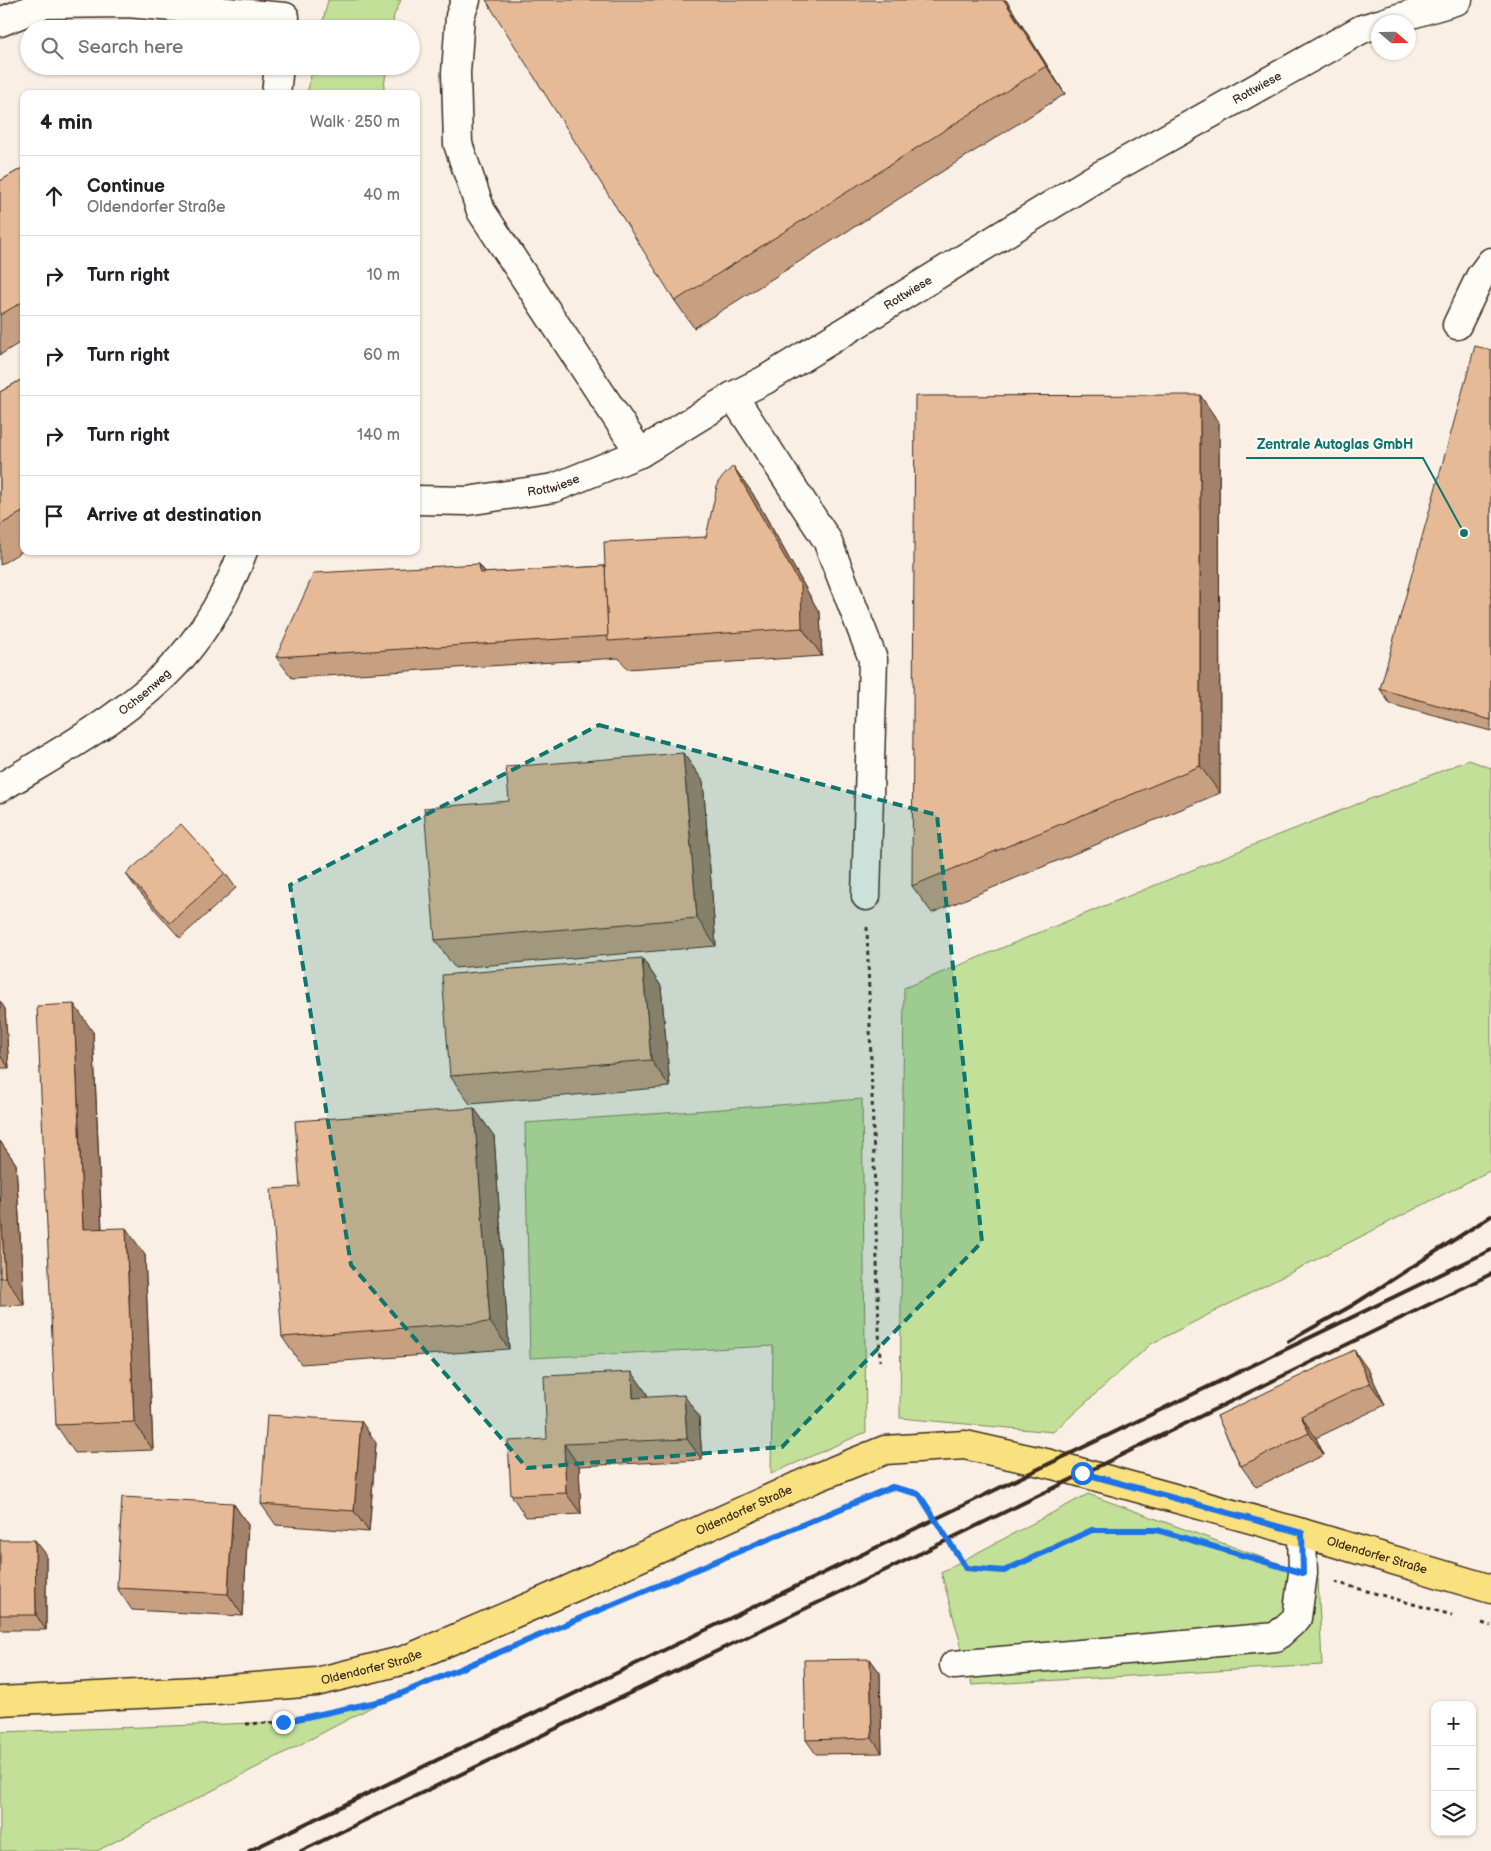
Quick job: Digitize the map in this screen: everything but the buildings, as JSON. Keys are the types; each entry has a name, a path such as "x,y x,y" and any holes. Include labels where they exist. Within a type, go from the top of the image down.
{"main road":[{"name":"Oldendorfer Straße","path":"0,1701 216,1690 316,1682 405,1660 550,1598 813,1479 885,1450 965,1445 1050,1464 1302,1533 1491,1589"}],"street":[{"path":"466,0 460,16 457,63 458,144 481,211 640,453"},
{"path":"1408,15 1458,0"},
{"path":"0,22 45,4 128,3 286,15"},
{"name":"Rottwiese","path":"420,500 467,501 554,488 640,453 733,396 765,380 1094,179 1362,29 1371,26"},
{"path":"276,90 278,75"},
{"path":"1456,325 1480,277 1491,262"},
{"path":"733,396 827,540 873,659 866,896"},
{"name":"Ochsenweg","path":"0,788 84,737 116,714 179,660 206,625 233,577 241,555"},
{"path":"954,1665 1276,1637 1297,1618 1303,1573 1302,1533"}],"path":[{"path":"866,896 880,1361"},
{"path":"754,1545 892,1487 919,1494 966,1568 1004,1571 1092,1530 1157,1530 1166,1532"},
{"path":"1193,1541 1453,1615"},
{"path":"1472,1621 1491,1626"},
{"path":"244,1724 283,1722 302,1718"}],"highlighted area":[{"path":"599,725 937,815 982,1242 782,1447 527,1468 351,1265 290,885"}],"green space":[{"path":"328,0 401,0 393,20 323,20"},
{"path":"311,75 386,75 384,90 308,90"},
{"path":"1469,760 1491,768 1491,1170 1151,1344 1053,1432 900,1418 904,988 1241,850"},
{"path":"862,1099 866,1432 771,1474 773,1346 530,1358 525,1123"},
{"path":"1088,1494 1318,1578 1322,1665 972,1685 941,1572"},
{"path":"385,1700 97,1851 0,1851 0,1732 283,1722"}],"railway":[{"path":"1289,1341 1353,1305 1491,1216"},
{"path":"249,1851 1491,1250"},
{"path":"301,1851 917,1555 1491,1274"}],"place":[{"name":"Zentrale Autoglas GmbH","path":"1464,533"}],"route":[{"path":"283,1722 386,1700 892,1487 919,1494 966,1568 1004,1571 1092,1530 1157,1530 1303,1573 1302,1533 1082,1473"}]}
